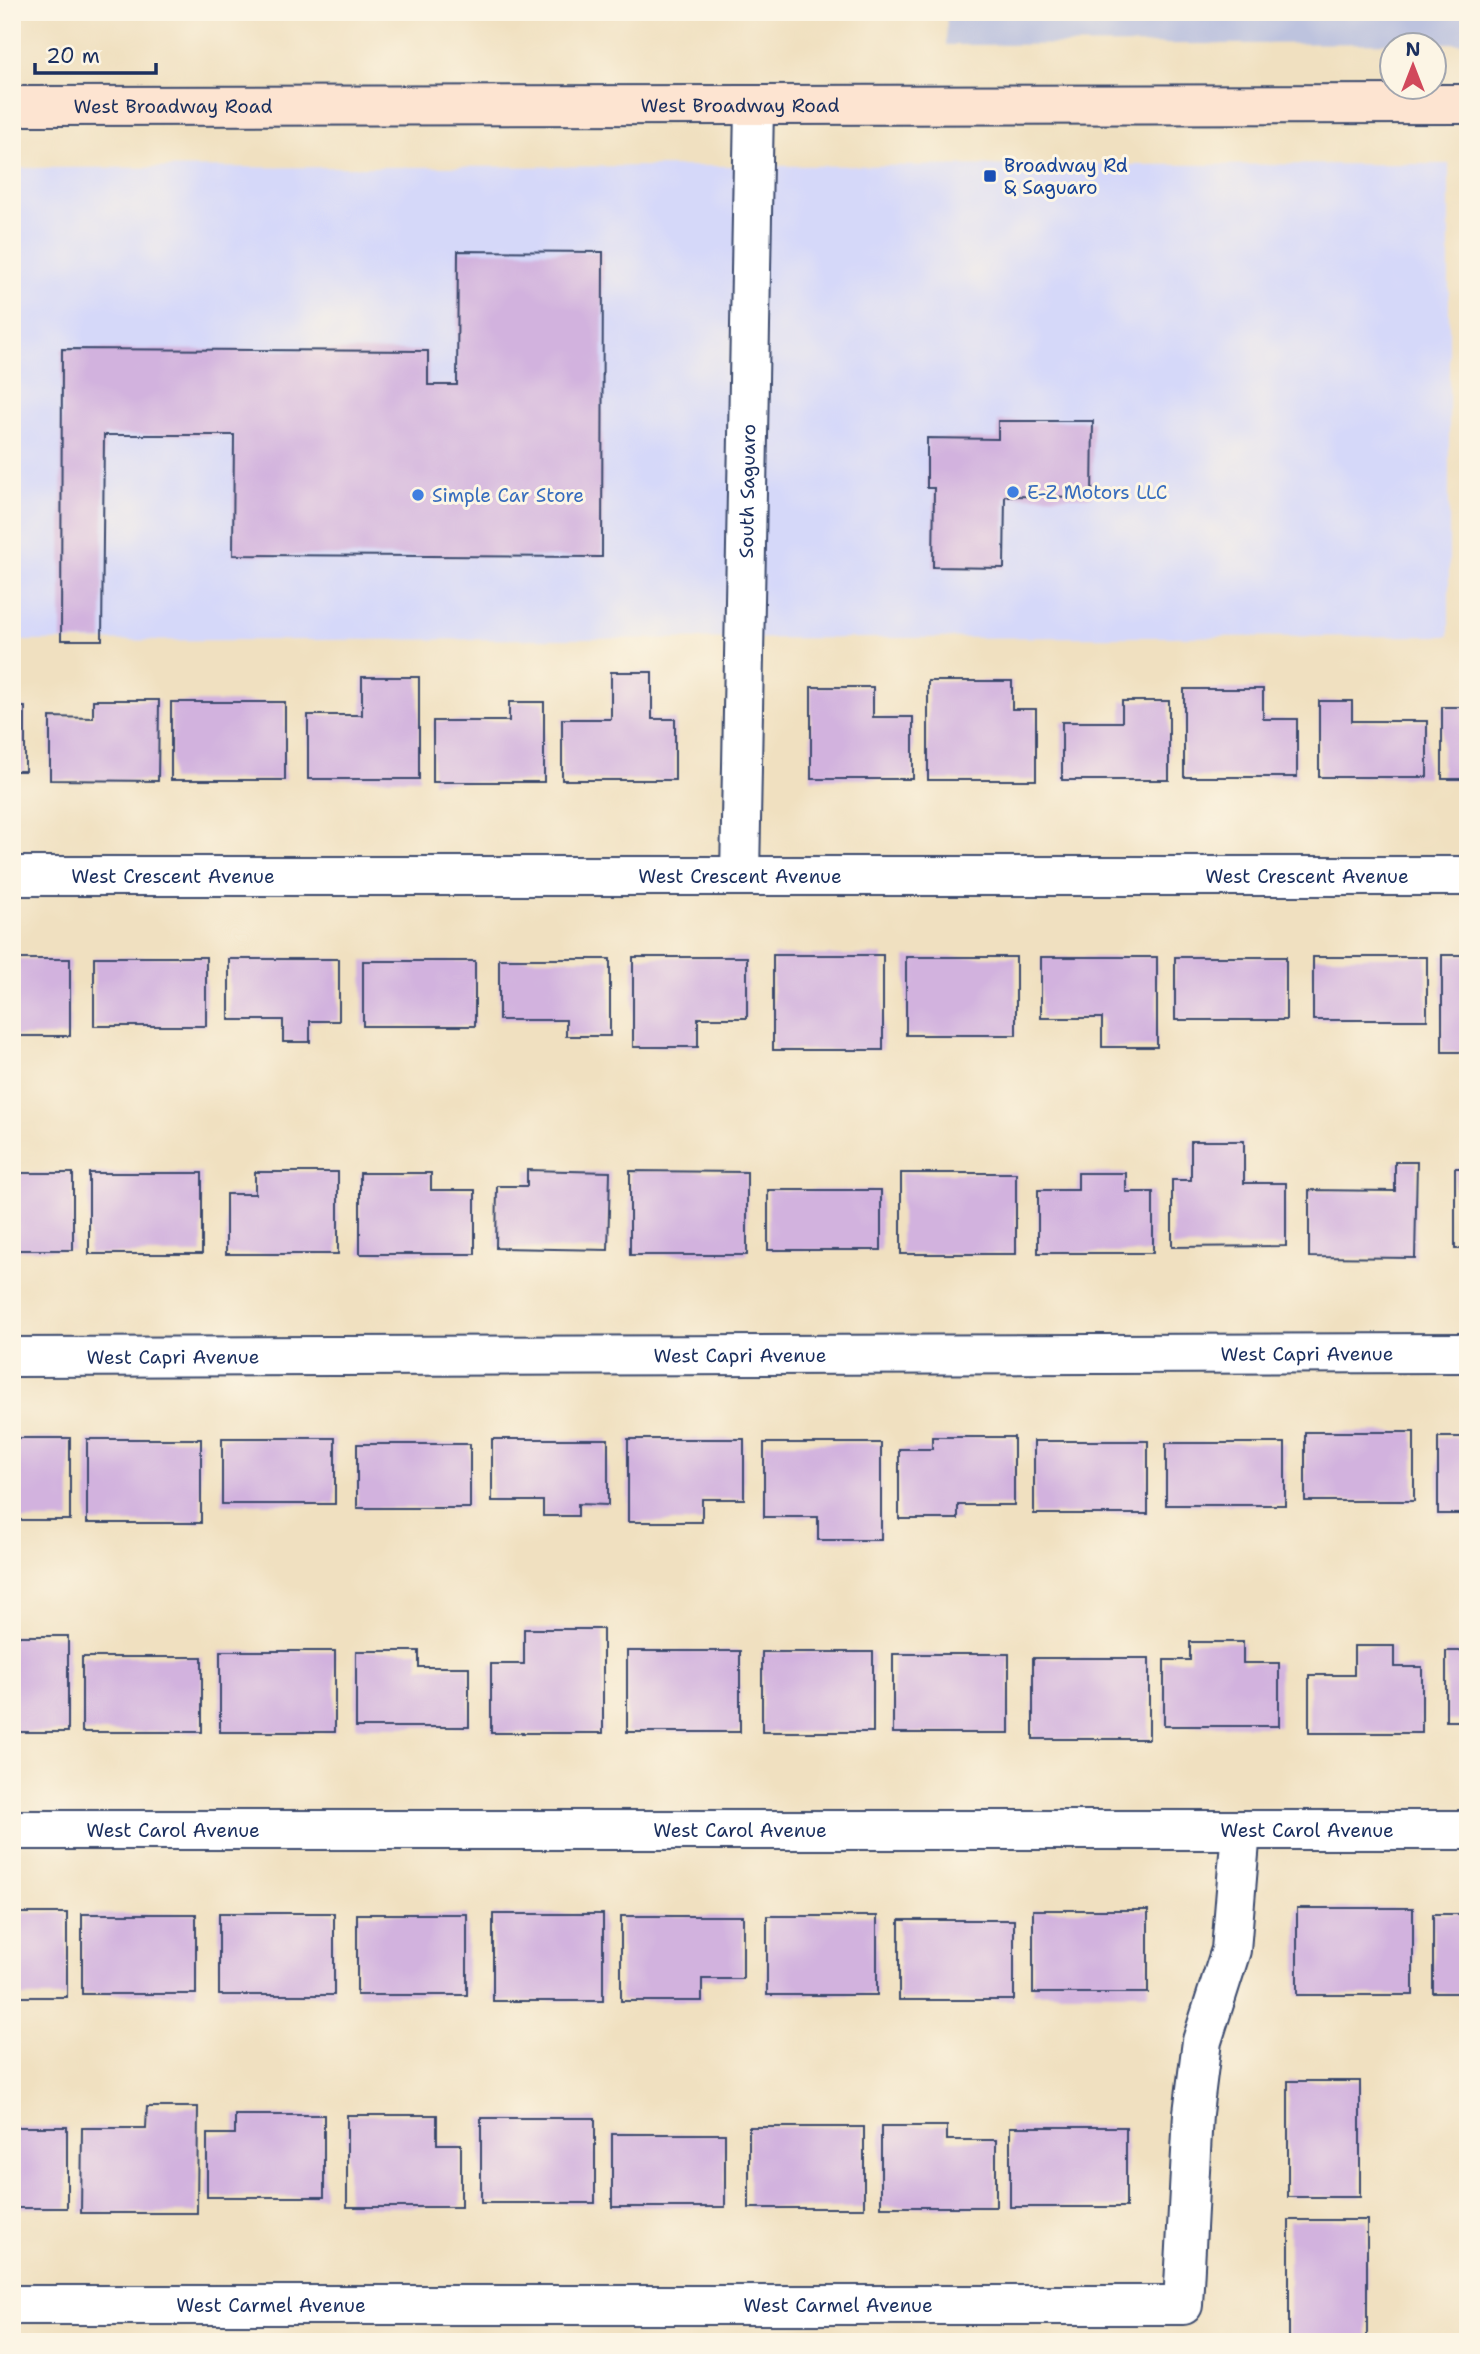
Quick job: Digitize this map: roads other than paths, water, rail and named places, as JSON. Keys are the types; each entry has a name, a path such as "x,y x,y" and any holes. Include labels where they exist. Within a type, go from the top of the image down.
{"main road":[{"name":"West Broadway Road","path":"12,106 1468,104"}],"street":[{"name":"South Saguaro","path":"740,876 754,106"},
{"name":"West Crescent Avenue","path":"12,876 1468,876"},
{"name":"West Capri Avenue","path":"12,1357 1468,1353"},
{"name":"West Carol Avenue","path":"12,1830 1468,1830"},
{"name":"West Carmel Avenue","path":"12,2305 1183,2305 1193,2113 1202,2041 1231,1950 1241,1830"}],"place":[{"name":"Broadway Rd & Saguaro","path":"990,176"},
{"name":"E-Z Motors LLC","path":"1013,492"},
{"name":"Simple Car Store","path":"418,495"}]}
